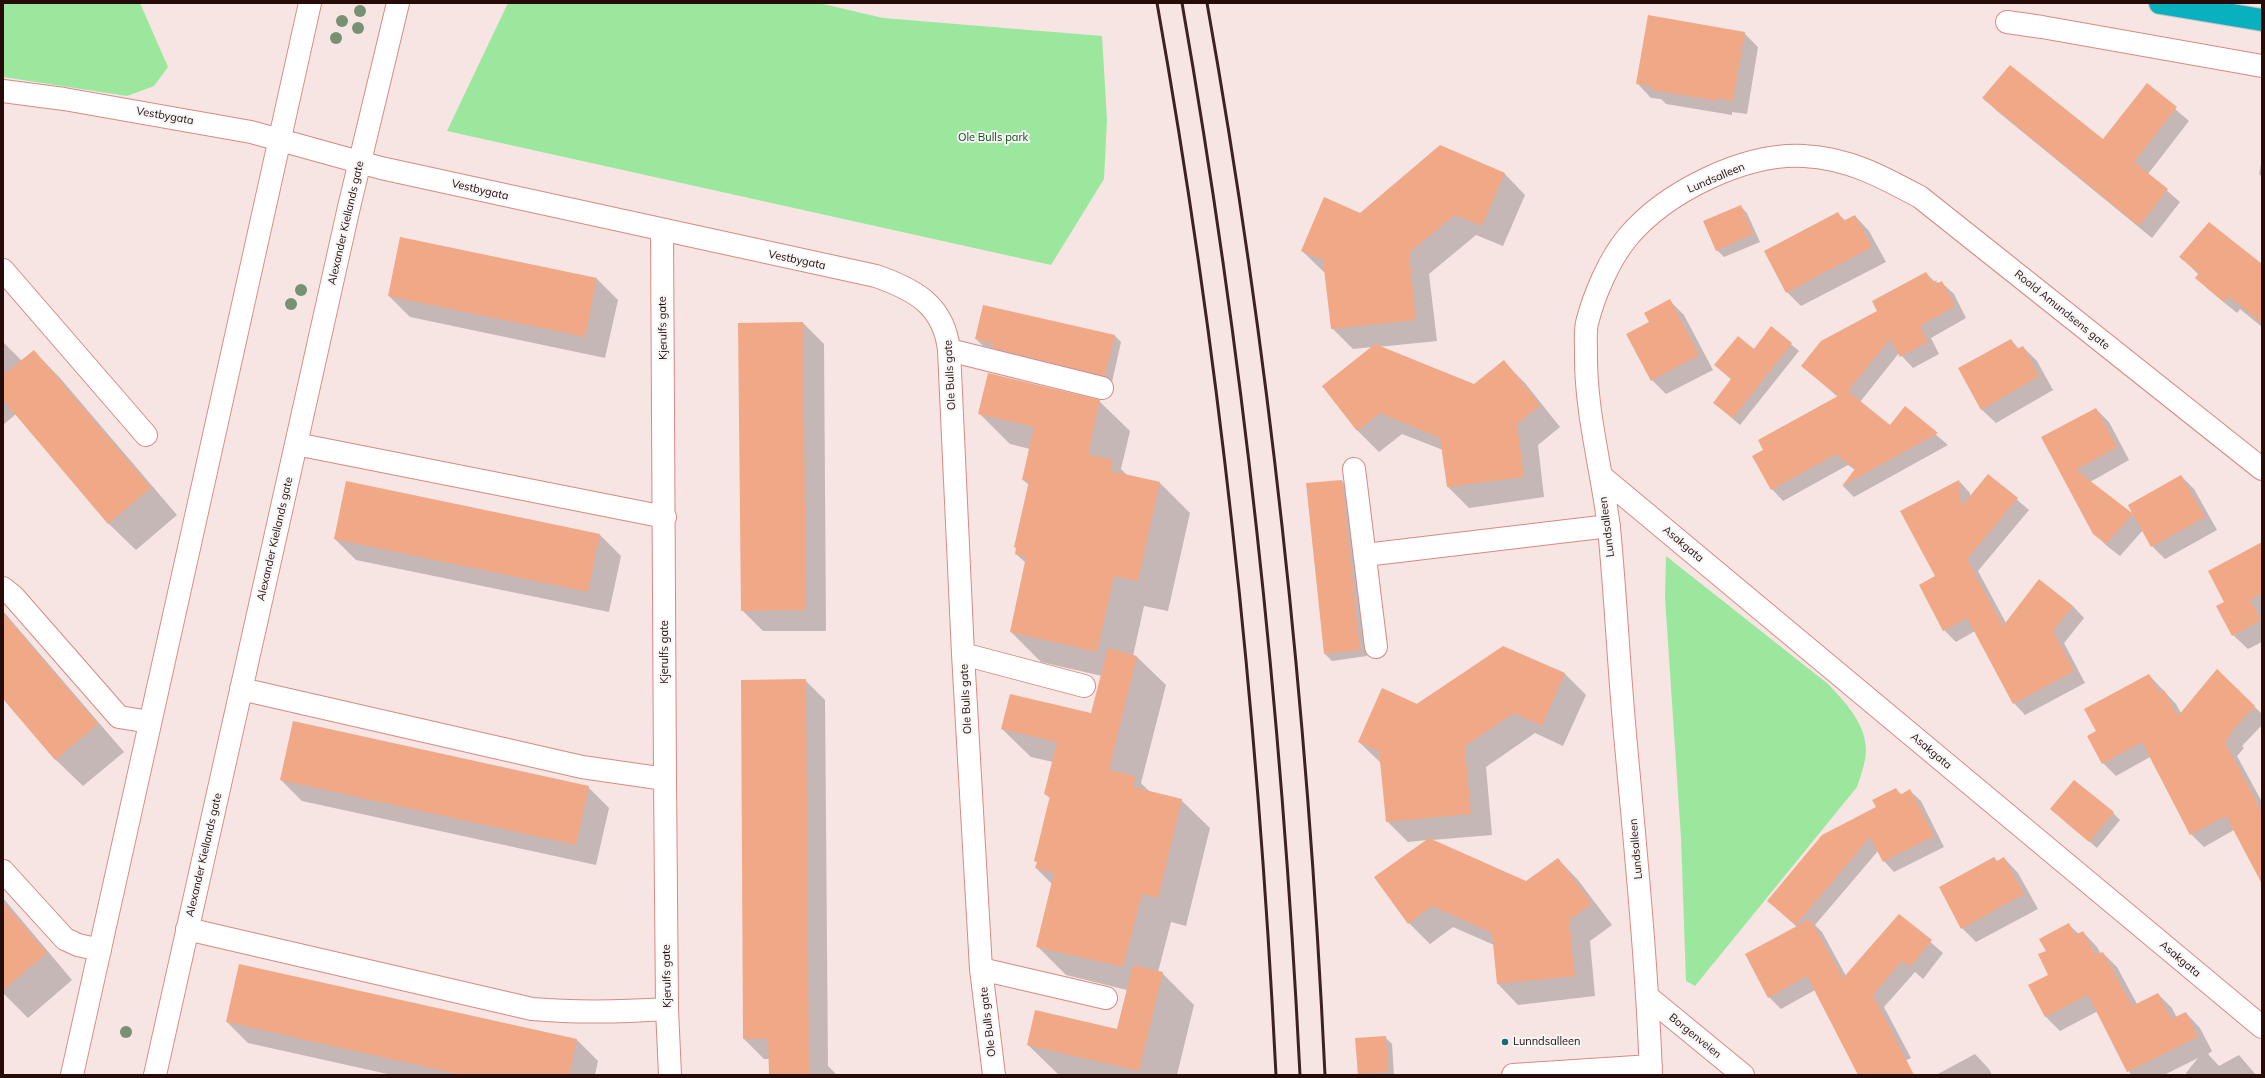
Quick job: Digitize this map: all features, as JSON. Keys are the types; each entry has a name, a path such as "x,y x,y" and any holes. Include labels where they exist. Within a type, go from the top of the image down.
{"highway":[{"path":"2160,3 2262,20"}],"street":[{"path":"72,1075 278,139 310,3"},
{"name":"Alexander Kiellands gate","path":"155,1075 296,444 398,3"},
{"path":"2006,22 2262,66"},
{"name":"Vestbygata","path":"3,91 150,113 251,132 360,162 587,215 876,276 899,284 916,294 926,302 943,322"},
{"name":"Lundsalleen","path":"1651,1071 1648,997 1608,526 1586,374 1587,325 1600,287 1627,238 1656,210 1689,188 1746,164 1775,158 1803,156 1853,165"},
{"name":"Roald Amundsens gate","path":"1853,165 1886,178 1920,197 2262,469"},
{"name":"Kjerulfs gate","path":"662,230 667,1009 670,1075"},
{"path":"3,270 146,435"},
{"name":"Ole Bulls gate","path":"943,322 947,334 949,350 963,654 982,969 994,1075"},
{"path":"949,350 1102,388"},
{"path":"296,444 665,517"},
{"path":"1354,469 1376,647"},
{"name":"Asakgata","path":"1601,476 2262,1027"},
{"path":"1365,555 1608,526"},
{"path":"3,588 13,596 119,717 150,722"},
{"path":"963,654 1084,686"},
{"path":"241,688 582,767 665,779"},
{"path":"3,871 65,939 78,945 100,950"},
{"path":"187,929 532,1009 606,1013 667,1009"},
{"path":"982,969 1106,998"},
{"name":"Borgenveien","path":"1648,997 1743,1075"},
{"path":"1513,1075 1651,1071"}],"green space":[{"path":"3,3 140,3 168,67 154,86 127,96 3,77"},
{"name":"Ole Bulls park","path":"508,3 819,3 883,18 1102,36 1107,120 1104,179 1051,265 447,131"},
{"path":"1666,556 1828,684 1843,700 1856,718 1861,728 1866,749 1865,760 1857,787 1695,986 1686,981 1681,838 1665,597"}],"building":[{"path":"1648,15 1745,32 1733,101 1718,98 1718,101 1651,90 1651,86 1636,84"},
{"path":"2010,65 2103,139 2147,83 2177,107 2134,162 2168,189 2139,226 1982,98"},
{"path":"1440,145 1505,173 1482,226 1455,215 1409,253 1416,320 1331,329 1323,260 1301,251 1324,197 1360,213"},
{"path":"1741,205 1753,234 1716,251 1703,221"},
{"path":"1838,212 1843,221 1855,215 1872,247 1786,293 1764,251"},
{"path":"2209,222 2262,264 2262,323 2228,296 2224,302 2195,278 2199,273 2179,257"},
{"path":"400,237 597,278 585,337 388,296"},
{"path":"1926,272 1932,282 1937,280 1934,286 1942,281 1955,306 1920,326 1928,342 1900,357 1890,339 1848,391 1890,425 1905,406 1938,433 1842,486 1855,469 1836,454 1771,490 1752,456 1763,450 1758,440 1838,396 1801,366 1821,341 1877,311 1872,301"},
{"path":"1670,299 1699,355 1651,381 1626,334 1649,322 1644,313"},
{"path":"983,305 1115,335 1105,376 994,348 994,344 975,339"},
{"path":"803,322 806,610 741,611 738,323"},
{"path":"1771,326 1792,343 1733,418 1713,403 1731,379 1714,365 1738,336 1754,349"},
{"path":"2011,339 2017,349 2023,346 2039,376 1981,410 1958,368"},
{"path":"1375,344 1474,384 1504,360 1540,405 1517,424 1524,477 1447,487 1440,438 1380,413 1357,431 1322,386"},
{"path":"34,350 151,488 108,524 3,400 3,375"},
{"path":"988,373 1100,400 1088,454 1113,460 1111,471 1160,482 1138,581 1114,576 1097,652 1010,632 1026,557 1015,554 1016,548 1014,547 1029,481 1022,480 1034,427 978,414"},
{"path":"2096,408 2117,447 2076,470 2132,513 2128,505 2181,475 2205,517 2151,547 2133,514 2106,544 2093,534 2041,437"},
{"path":"1988,474 2018,498 1967,559 2003,626 2039,579 2073,606 2053,631 2074,671 2013,704 1967,618 1943,631 1919,585 1935,576 1900,511 1959,480 1961,507"},
{"path":"1342,480 1360,650 1324,654 1306,483"},
{"path":"346,481 600,534 588,592 334,539"},
{"path":"2262,542 2262,593 2250,600 2261,620 2232,636 2216,606 2224,602 2208,571"},
{"path":"3,613 98,724 55,760 3,699"},
{"path":"1503,646 1565,673 1542,726 1514,713 1465,746 1471,814 1386,822 1379,751 1358,742 1382,688 1417,704"},
{"path":"1108,648 1137,656 1109,770 1136,776 1133,787 1182,799 1158,898 1142,894 1123,967 1036,947 1054,873 1035,868 1037,862 1034,861 1050,796 1044,794 1057,742 1001,729 1010,694 1091,713"},
{"path":"2217,669 2255,706 2230,733 2232,734 2225,743 2262,812 2262,884 2226,816 2190,835 2142,742 2102,764 2087,736 2096,731 2084,709 2149,674 2159,692 2164,690 2178,716"},
{"path":"806,679 809,1075 769,1075 768,1039 743,1039 741,680"},
{"path":"293,721 589,786 576,845 280,780"},
{"path":"2074,780 2114,812 2089,842 2050,809"},
{"path":"1896,788 1900,795 1910,789 1934,836 1883,862 1870,837 1796,925 1767,901 1822,835 1876,807 1872,800"},
{"path":"1429,838 1526,881 1558,858 1592,904 1569,920 1575,976 1497,984 1492,933 1432,906 1408,924 1374,877"},
{"path":"1994,857 1997,861 2004,857 2024,894 1961,929 1939,887"},
{"path":"3,902 47,953 3,990"},
{"path":"1899,914 1932,940 1910,967 1902,961 1873,995 1914,1075 1858,1075 1807,976 1768,998 1745,954 1810,919 1843,978"},
{"path":"2069,923 2075,935 2083,931 2095,955 2103,952 2132,1006 2158,993 2171,1019 2186,1012 2198,1037 2127,1072 2088,995 2045,1017 2028,985 2048,975 2038,954 2046,951 2039,939"},
{"path":"239,964 577,1039 569,1075 462,1075 226,1022"},
{"path":"1133,965 1163,972 1139,1071 1027,1045 1035,1010 1117,1029"},
{"path":"1386,1036 1388,1072 1358,1074 1355,1038"}],"railway":[{"path":"1157,3 1200,269 1218,403 1233,537 1259,806 1276,1075"},
{"path":"1182,3 1224,270 1258,538 1283,806 1300,1075"},
{"path":"1207,3 1250,269 1268,403 1283,537 1297,671 1308,806 1318,940 1325,1075"}],"place":[{"name":"Lunndsalleen","path":"1505,1042"}]}
